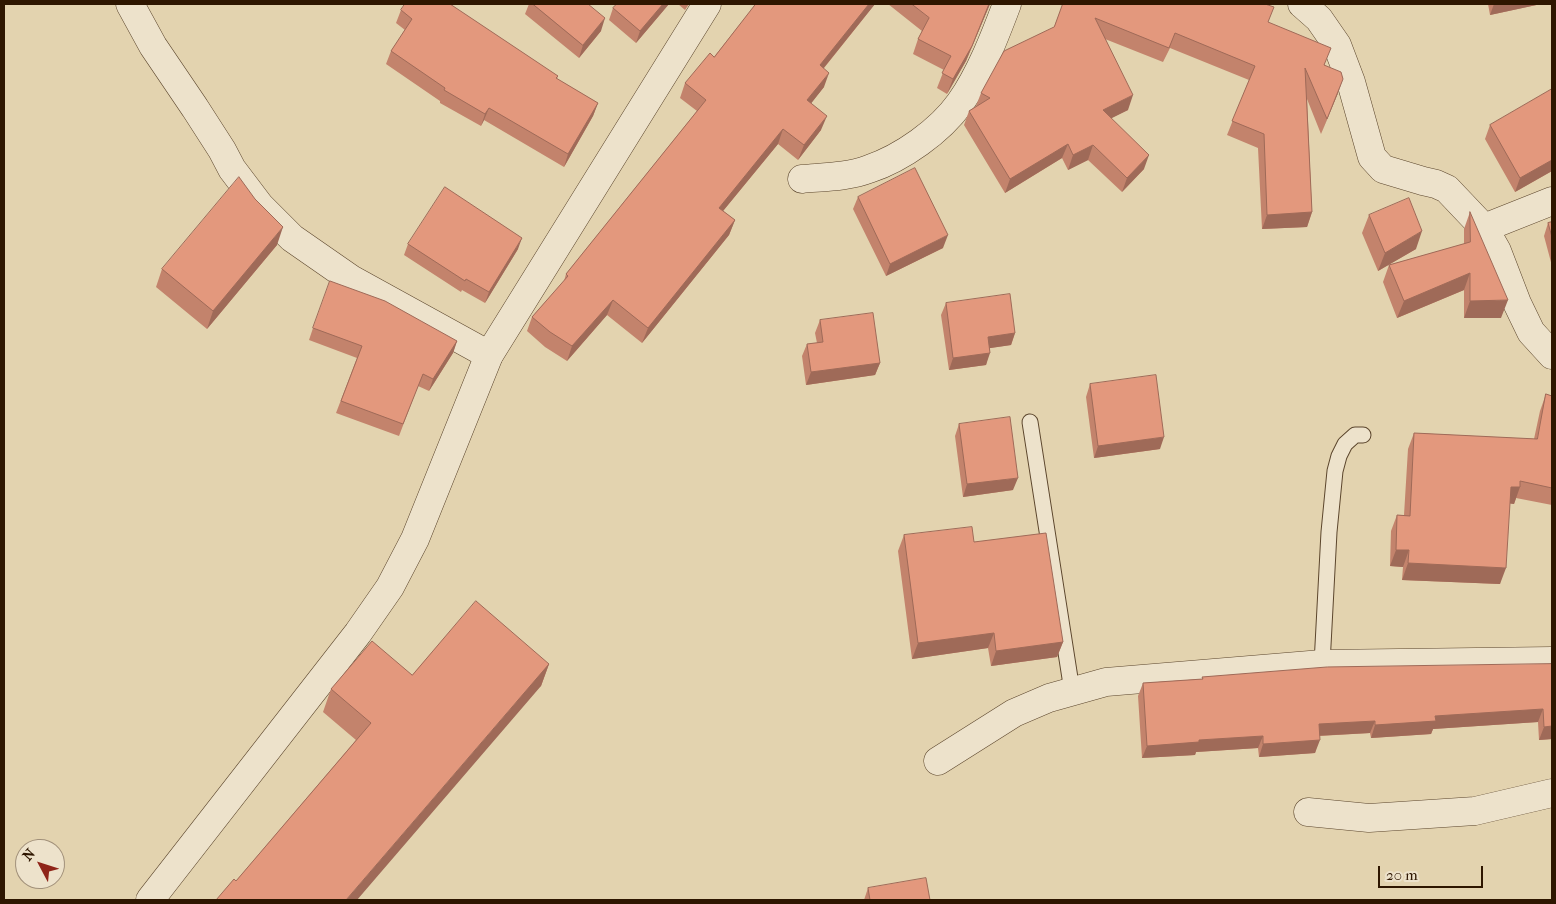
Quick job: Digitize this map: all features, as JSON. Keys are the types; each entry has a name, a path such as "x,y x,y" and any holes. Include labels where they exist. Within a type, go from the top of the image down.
{"street":[{"path":"130,4 153,46 217,141 232,169 260,206 292,238 351,279 490,355"},
{"path":"150,900 358,633 390,587 416,540 490,355 707,4"},
{"path":"802,179 833,177 868,170 903,153 939,127 960,103 977,74 1007,4"},
{"path":"1302,4 1319,19 1336,45 1351,82 1372,157 1383,169 1423,182 1436,184 1446,189 1484,228 1497,251 1517,303 1531,332 1552,356"},
{"path":"1484,228 1552,201"},
{"path":"938,761 1014,713 1049,698 1106,682 1322,664 1552,661"},
{"path":"1308,812 1369,818 1475,811 1552,793"}],"lane":[{"path":"1030,422 1072,691"},
{"path":"1322,664 1329,532 1335,471 1339,456 1346,444 1355,435 1363,435"}],"building":[{"path":"405,4 450,4 558,76 556,78 598,103 568,154 489,108 485,114 444,90 445,88 391,51 412,19 401,10"},
{"path":"533,4 588,4 605,18 583,45"},
{"path":"617,4 663,4 640,31 613,8"},
{"path":"756,4 869,4 820,65 829,73 807,100 827,116 804,145 783,129 719,208 735,220 648,328 613,300 572,346 550,332 532,317 568,276 566,274 706,100 685,83 710,53 714,57"},
{"path":"912,4 989,4 972,46 953,79 942,73 951,56 918,39 929,18"},
{"path":"1063,4 1265,4 1274,7 1268,22 1331,48 1324,65 1341,72 1343,79 1327,119 1305,68 1312,212 1267,215 1264,134 1232,121 1255,66 1175,33 1169,48 1095,18 1133,95 1103,110 1149,155 1127,178 1093,145 1073,155 1068,144 1010,179 969,111 990,98 981,93 1004,51 1054,27"},
{"path":"1552,89 1552,160 1520,178 1490,125"},
{"path":"915,168 948,235 890,264 858,197"},
{"path":"239,177 255,199 283,227 213,311 162,269"},
{"path":"445,187 522,238 489,292 466,279 465,281 408,244"},
{"path":"1409,198 1422,231 1385,253 1369,215"},
{"path":"1470,212 1508,300 1470,301 1470,273 1404,301 1389,265 1470,242"},
{"path":"1552,222 1552,237 1548,223"},
{"path":"330,281 385,301 457,341 433,379 423,374 403,424 341,401 362,346 313,328"},
{"path":"1010,294 1015,333 988,337 990,353 953,358 946,303"},
{"path":"873,313 880,363 811,372 807,344 823,342 820,320"},
{"path":"1156,375 1164,437 1098,446 1090,384"},
{"path":"1546,394 1552,396 1552,488 1520,481 1520,487 1511,487 1506,568 1408,563 1409,550 1396,550 1397,515 1410,516 1414,433 1537,439"},
{"path":"1010,417 1018,478 967,484 959,424"},
{"path":"972,527 974,542 1046,533 1063,642 996,651 994,633 918,643 904,535"},
{"path":"476,601 549,664 346,900 216,900 234,879 236,881 371,723 331,689 372,641 412,675"},
{"path":"1552,664 1552,726 1544,727 1543,709 1435,716 1436,721 1375,725 1375,721 1319,724 1320,740 1263,744 1263,736 1199,740 1199,742 1147,746 1143,683 1327,667"},
{"path":"926,878 930,900 870,900 868,888"}]}
